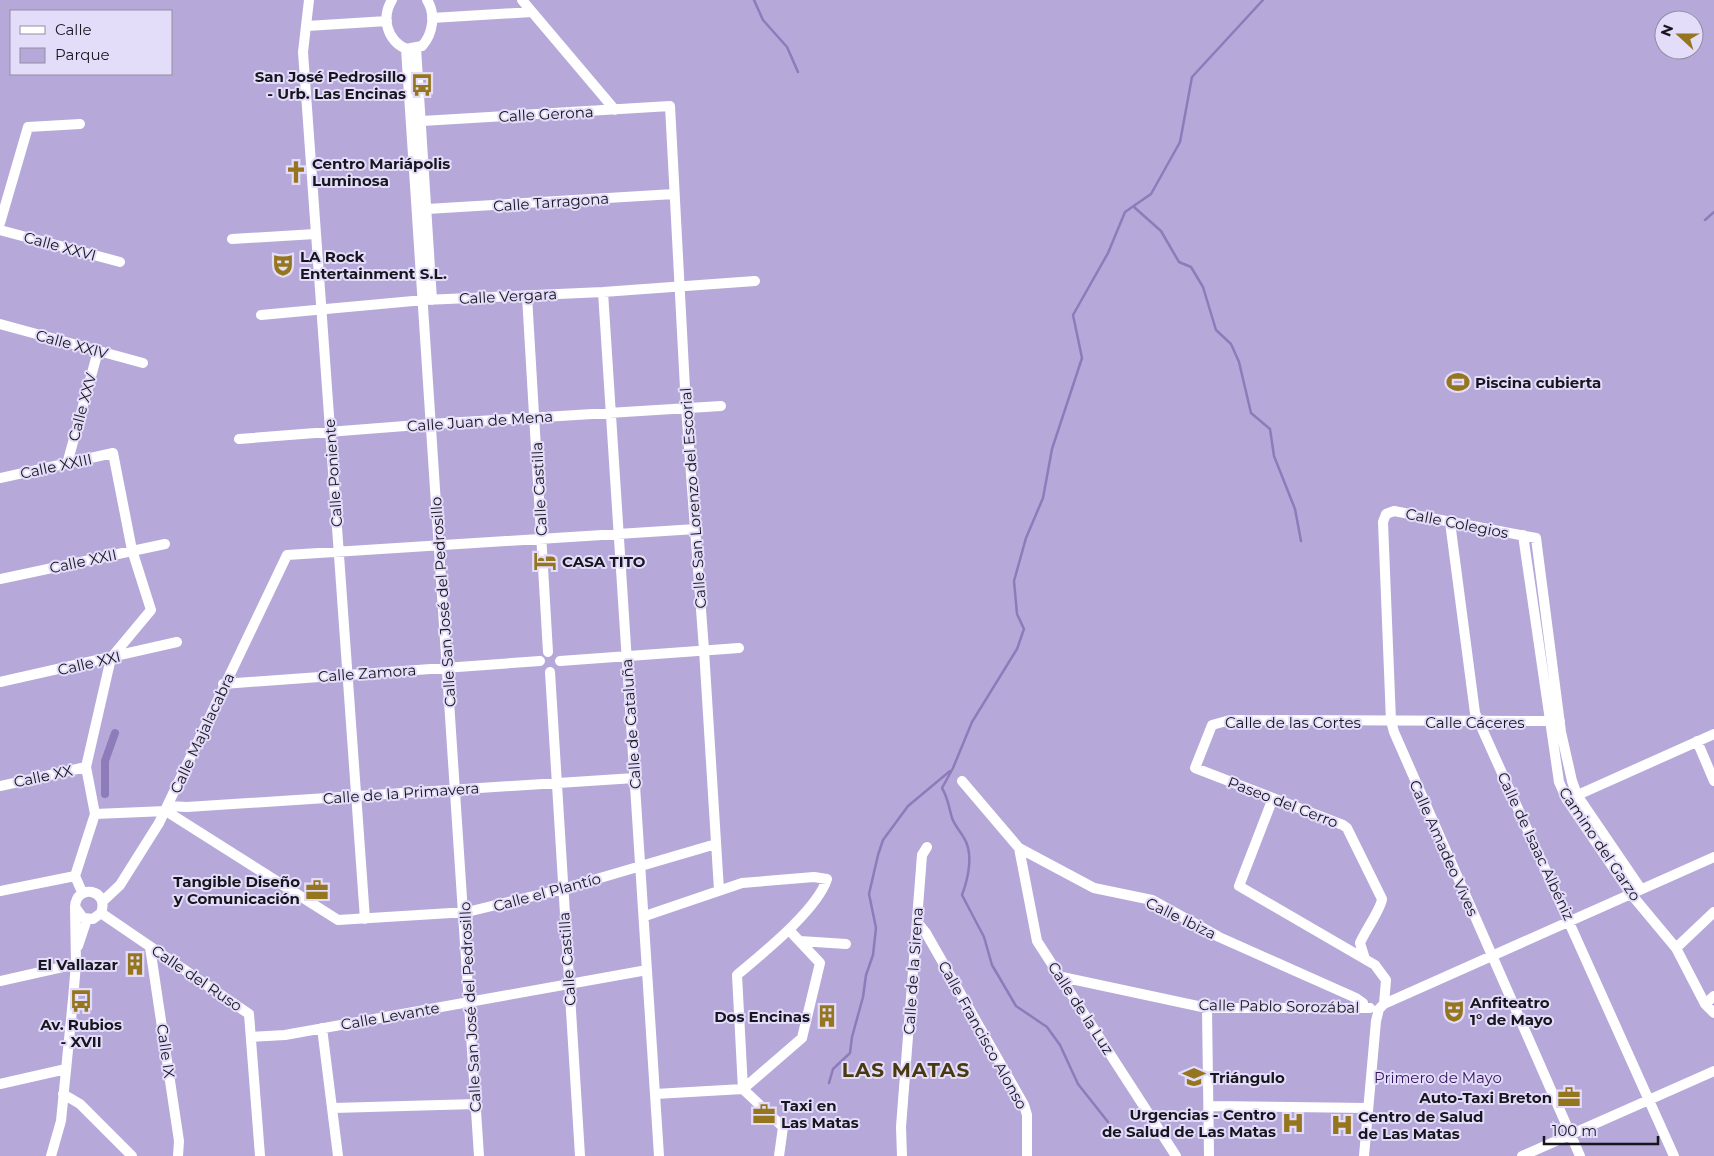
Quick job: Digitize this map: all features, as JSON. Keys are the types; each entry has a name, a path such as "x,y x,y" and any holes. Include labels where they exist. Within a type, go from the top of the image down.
{"street":[{"name":"Calle Poniente","path":"309,0 303,52 346,675 365,919"},
{"path":"392,0 388,8 387,21 392,39 411,49 426,41 431,29 432,18 427,0"},
{"path":"522,0 615,110"},
{"path":"432,18 532,12"},
{"path":"307,26 387,21"},
{"name":"Calle San José del Pedrosillo","path":"411,49 422,121 427,209 431,424 479,1156"},
{"name":"Calle San José del Pedrosillo","path":"411,49 428,300"},
{"name":"Calle Gerona","path":"422,121 670,106"},
{"name":"Calle San Lorenzo del Escorial","path":"670,106 686,407 696,529 719,890"},
{"path":"0,223 28,127 80,124"},
{"name":"Calle Tarragona","path":"427,209 674,194"},
{"name":"Calle XXVI","path":"0,230 120,262"},
{"path":"232,238 315,234"},
{"name":"Calle Vergara","path":"261,315 428,300 603,292 755,281"},
{"name":"Calle de Cataluña","path":"603,292 640,866 645,916 659,1156"},
{"name":"Calle Castilla","path":"528,296 548,652"},
{"name":"Calle XXIV","path":"0,324 143,364"},
{"name":"Calle XXV","path":"67,464 98,351"},
{"name":"Calle Juan de Mena","path":"239,439 431,424 721,406"},
{"name":"Calle XXIII","path":"0,478 113,454 132,550"},
{"name":"Calle Colegios","path":"1383,522 1386,514 1394,511 1536,538"},
{"name":"Calle Amadeo Vives","path":"1383,522 1391,721 1491,956 1580,1156"},
{"name":"Calle de Isaac Albéniz","path":"1450,522 1475,713 1674,1156"},
{"path":"338,552 696,529"},
{"name":"Camino del Garzo","path":"1523,535 1559,782 1567,800 1632,894 1676,948 1705,1004 1714,1013"},
{"name":"Camino del Garzo","path":"1536,538 1560,721 1572,782 1577,795 1641,889"},
{"name":"Calle XXII","path":"0,579 165,544"},
{"path":"82,892 76,876 95,814 86,767 111,658 151,610 132,550"},
{"name":"Calle Majalacabra","path":"103,901 120,885 167,808 223,684 287,555 338,552"},
{"name":"Calle XXI","path":"0,682 177,642"},
{"path":"560,661 739,648"},
{"path":"548,652 556,654 560,661 557,668 550,672 543,668 540,661 543,655 548,652"},
{"name":"Calle Zamora","path":"223,684 540,661"},
{"name":"Calle Castilla","path":"550,672 562,890 570,984 580,1156"},
{"name":"Calle de las Cortes","path":"1195,768 1209,729 1216,722 1230,720 1391,721"},
{"name":"Calle Cáceres","path":"1391,721 1560,721"},
{"path":"1567,800 1714,734"},
{"path":"1697,741 1714,781"},
{"name":"Calle XX","path":"0,786 86,767"},
{"name":"Paseo del Cerro","path":"1195,768 1347,828 1382,899 1380,908 1371,920 1360,943 1365,958"},
{"name":"Calle de la Primavera","path":"95,814 635,778"},
{"name":"Calle Ibiza","path":"962,781 1019,848 1094,888 1152,900 1220,936 1356,998 1363,1003 1364,1008"},
{"path":"1273,798 1239,886 1365,958 1375,965 1386,980 1368,1108 1364,1156"},
{"name":"Calle el Plantío","path":"167,808 338,920 464,912 562,890 716,844"},
{"name":"Calle de la Sirena","path":"902,1156 901,1127 922,855 927,848"},
{"name":"Calle de la Luz","path":"1019,848 1037,941 1176,1156"},
{"path":"1381,1006 1714,856"},
{"path":"0,891 76,876"},
{"path":"645,916 742,883 814,877 827,879 824,888 789,930 737,975 743,1089 783,1127 779,1156"},
{"path":"51,1156 61,1121 64,1094 76,964 75,907 78,896 82,892 94,892 103,901 101,913 93,919 87,920 79,916 75,907"},
{"path":"1676,948 1714,912"},
{"name":"Calle del Ruso","path":"101,913 249,1014 260,1156"},
{"path":"76,951 87,920"},
{"name":"Calle Francisco Alonso","path":"917,922 926,932 1024,1105 1027,1115 1027,1156"},
{"path":"655,1094 743,1089 802,1038 820,963 789,930"},
{"path":"800,941 846,944"},
{"name":"Calle IX","path":"150,947 179,1141 178,1156"},
{"path":"0,982 76,964"},
{"name":"Calle Levante","path":"251,1037 285,1035 647,970"},
{"name":"Calle Pablo Sorozábal","path":"1062,977 1207,1008 1364,1008 1381,1006"},
{"path":"1705,1004 1714,996"},
{"path":"1207,1008 1209,1156"},
{"path":"322,1028 338,1156"},
{"path":"0,1084 66,1069"},
{"path":"1522,1156 1714,1071"},
{"path":"64,1094 80,1104 132,1156"},
{"path":"333,1108 476,1104"},
{"path":"1209,1106 1368,1108"}],"green space":[{"name":"Primero de Mayo","path":"0,0 1714,0 1714,1156 0,1156"}],"waterway":[{"path":"754,0 763,20 787,47 798,72"},
{"path":"1108,1122 1078,1084 1060,1045 1047,1027 1016,1006 992,965 984,937 962,895 968,874 969,851 964,838 952,818 942,788 953,768 972,722 1017,649 1024,629 1017,614 1014,581 1026,538 1043,498 1052,449 1082,358 1073,315 1108,253 1125,212 1151,194 1180,142 1192,77 1263,0"},
{"path":"1134,207 1161,231 1179,262 1191,267 1203,287 1216,330 1231,344 1239,362 1251,413 1270,429 1274,456 1295,509 1301,541"},
{"path":"1705,220 1714,212"},
{"path":"105,794 105,761 115,733"},
{"path":"829,1083 833,1069 850,1053 866,975 873,955 876,928 869,894 883,840 908,806 950,771"}],"place":[{"name":"San José Pedrosillo - Urb. Las Encinas","path":"422,85"},
{"name":"Centro Mariápolis Luminosa","path":"296,172"},
{"name":"LA Rock Entertainment S.L.","path":"283,265"},
{"name":"Piscina cubierta","path":"1458,382"},
{"name":"CASA TITO","path":"545,561"},
{"name":"Tangible Diseño y Comunicación","path":"317,890"},
{"name":"El Vallazar","path":"135,964"},
{"name":"Av. Rubios - XVII","path":"81,1001"},
{"name":"Anfiteatro 1° de Mayo","path":"1454,1011"},
{"name":"Dos Encinas","path":"827,1016"},
{"name":"Triángulo","path":"1194,1077"},
{"name":"Auto-Taxi Breton","path":"1569,1097"},
{"name":"Taxi en Las Matas","path":"764,1114"},
{"name":"Urgencias - Centro de Salud de Las Matas","path":"1293,1123"},
{"name":"Centro de Salud de Las Matas","path":"1342,1125"}],"district":[{"name":"LAS MATAS","path":"906,1070"}]}
